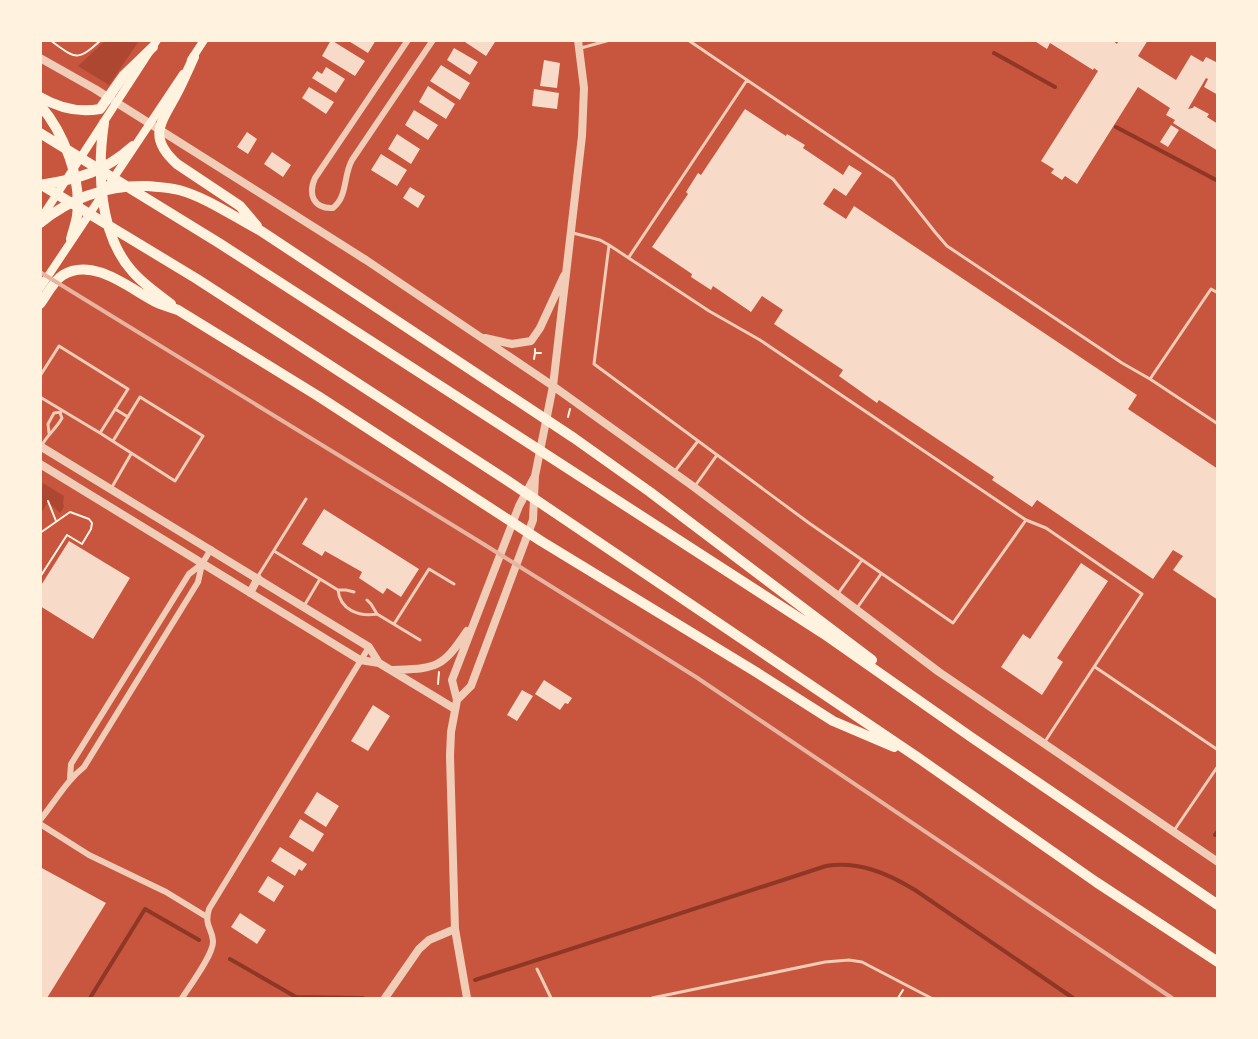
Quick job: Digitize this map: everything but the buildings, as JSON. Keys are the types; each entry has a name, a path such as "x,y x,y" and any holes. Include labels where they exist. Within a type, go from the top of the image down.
{"highway":[{"path":"40,97 62,107 76,110 100,109 124,75 155,44"},
{"path":"194,57 159,126 162,144 170,158 240,206 261,231"},
{"path":"40,105 58,131 69,156 71,177 77,199 77,216 72,239"},
{"path":"104,123 100,170 102,191 113,238 125,262 144,283 178,310 318,396 541,542 833,721 917,757"},
{"path":"40,133 219,243 824,634 1218,905"},
{"path":"40,184 100,170 133,146"},
{"path":"40,184 197,279 508,481 917,757 1096,882 1218,962"},
{"path":"40,221 77,199 102,191 134,186 179,190 204,199 261,231 574,438 774,585 971,737"},
{"path":"40,304 59,278 67,273 83,270 108,275 155,302 178,310"}],"main road":[{"path":"40,288 204,40"},
{"path":"40,221 71,177 155,44"}],"street":[{"path":"408,40 315,178 311,192 319,205 333,208 341,199 346,173 352,160 433,40"},
{"path":"467,999 455,929 450,756 454,709 457,700 471,686 533,520 535,476 553,386 584,112 579,45"},
{"path":"40,58 95,89 366,260 553,386 694,487 939,672 1218,862"},
{"path":"481,337 512,344 531,341 544,320 567,269"},
{"path":"41,447 369,647 379,663"},
{"path":"40,464 360,660 379,663 454,709"},
{"path":"457,700 452,680 519,506 535,476"},
{"path":"69,778 84,767 198,582 202,564 211,549"},
{"path":"202,564 189,574 71,764 69,778 40,822 89,855 166,892 207,917"},
{"path":"250,593 258,578"},
{"path":"390,670 425,668 440,664 451,654 475,620"},
{"path":"182,999 212,949 213,939 207,923 209,909 369,647"},
{"path":"108,705 118,712"},
{"path":"385,999 418,949 429,940 455,929"}],"lane":[{"path":"579,45 610,40"},
{"path":"688,40 893,179 934,232 948,246 1122,363 1218,424"},
{"path":"628,258 747,80"},
{"path":"571,233 600,240 609,245 709,311 760,340 1026,520 1046,528 1142,594 1043,744"},
{"path":"609,245 594,364 862,560 953,623 1026,520"},
{"path":"1150,379 1211,289 1218,293"},
{"path":"40,376 59,346 128,388 100,433"},
{"path":"40,397 175,481 203,436 140,397 112,441"},
{"path":"115,409 128,417"},
{"path":"41,447 49,433 56,429 62,418 61,412"},
{"path":"49,433 48,424 54,413 61,412"},
{"path":"674,473 698,441"},
{"path":"111,488 132,453"},
{"path":"694,487 717,455"},
{"path":"258,578 306,499"},
{"path":"274,551 338,590 354,592"},
{"path":"837,595 862,560"},
{"path":"394,624 429,568 454,584"},
{"path":"856,609 882,574"},
{"path":"304,606 320,579"},
{"path":"338,590 339,598 345,606 357,613 377,614"},
{"path":"367,600 377,614 420,640"},
{"path":"1094,667 1218,750"},
{"path":"1173,832 1218,766"},
{"path":"652,999 825,962 849,960 862,963 931,999"},
{"path":"537,969 551,999"}],"path":[{"path":"50,40 76,57 84,56 101,40"},
{"path":"534,345 536,352 534,359"},
{"path":"536,352 541,353"},
{"path":"567,411 568,417"},
{"path":"48,501 56,521"},
{"path":"40,533 70,512 90,519 92,523 82,544 67,535 40,577"},
{"path":"438,684 439,672"},
{"path":"439,678 444,681"}],"shaded area":[{"path":"105,41 139,41 109,85 78,66"},
{"path":"43,483 64,496 64,507 60,513 48,502 41,513"}],"waterway":[{"path":"994,53 1055,87"},
{"path":"1116,127 1218,181"},
{"path":"1215,835 1218,831"},
{"path":"475,980 826,866 850,865 894,878 915,890 1073,998"},
{"path":"90,998 145,909 199,940"},
{"path":"230,959 296,997 363,998"}],"railway":[{"path":"40,272 696,677 1172,998"}]}
